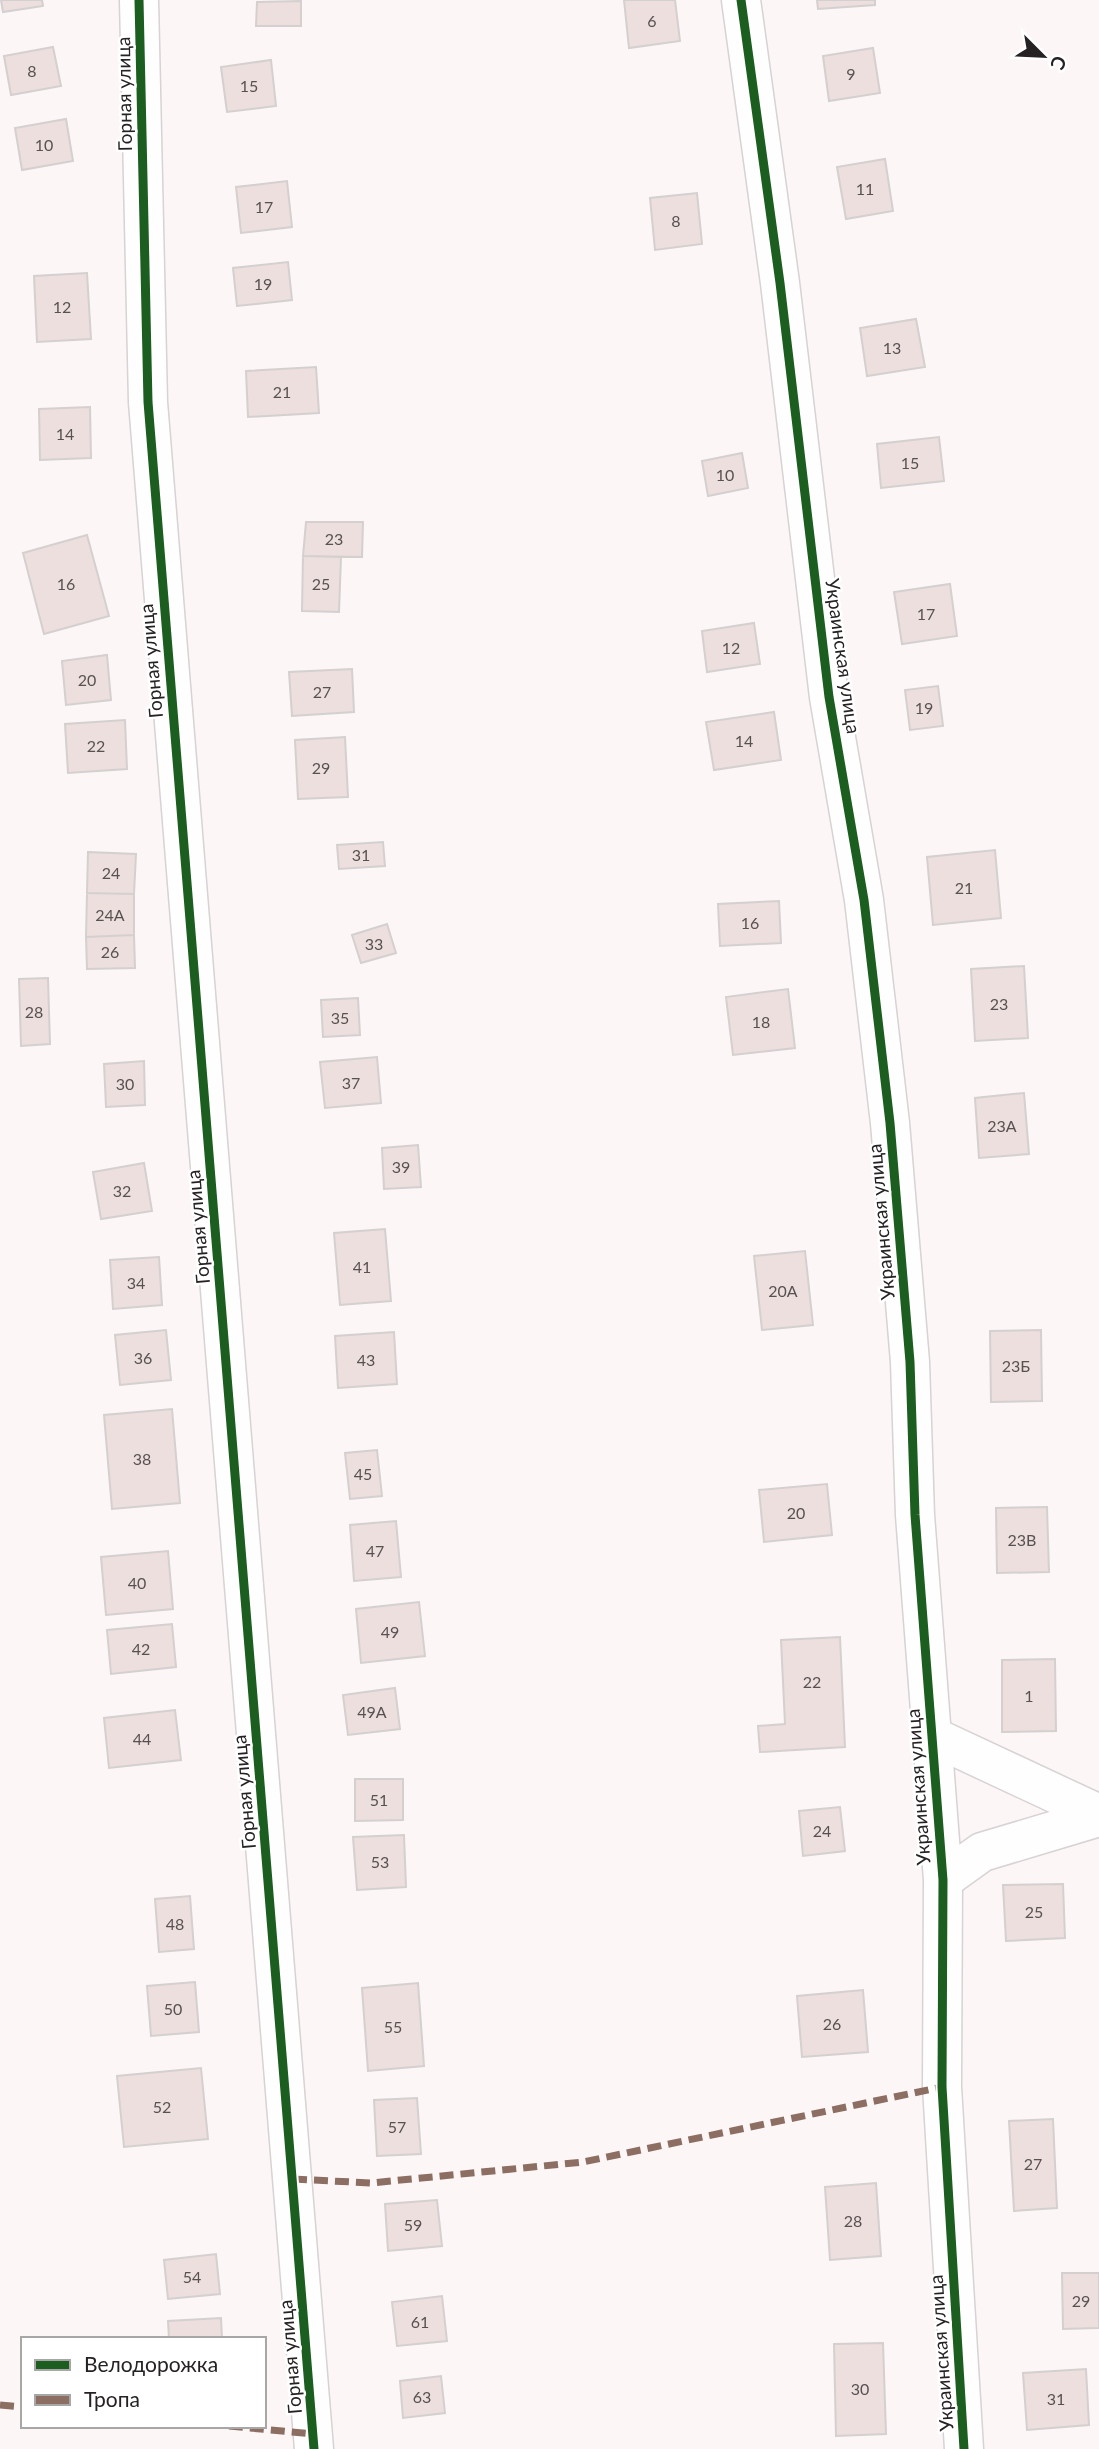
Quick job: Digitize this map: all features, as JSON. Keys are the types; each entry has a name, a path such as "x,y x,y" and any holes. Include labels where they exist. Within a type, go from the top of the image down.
{"street":[{"name":"Горная улица","path":"139,0 148,402 314,2449"},
{"name":"Украинская улица","path":"741,0 780,283 829,697 864,900 890,1123 910,1362 915,1515 943,1880 942,2087 964,2449"},
{"path":"932,1736 1099,1816"},
{"path":"943,1880 982,1852 1099,1816"}],"building":[{"path":"1,0 42,0 43,6 3,12"},
{"path":"624,0 675,0 680,41 629,48"},
{"path":"817,0 875,0 875,5 818,9"},
{"path":"301,1 301,26 256,26 257,2"},
{"path":"53,47 61,86 11,95 4,56"},
{"path":"873,48 880,93 829,101 823,56"},
{"path":"271,60 276,106 227,112 221,67"},
{"path":"66,119 73,161 22,170 15,128"},
{"path":"885,159 893,211 846,219 837,167"},
{"path":"287,181 292,227 241,233 236,187"},
{"path":"697,193 702,244 655,250 650,198"},
{"path":"288,262 292,300 237,306 233,268"},
{"path":"87,273 91,339 37,342 34,276"},
{"path":"916,319 925,367 867,376 860,328"},
{"path":"316,367 319,413 248,417 246,371"},
{"path":"90,407 91,458 40,460 39,409"},
{"path":"939,437 944,481 881,488 877,444"},
{"path":"742,453 748,488 708,496 702,461"},
{"path":"306,522 363,522 362,557 303,556"},
{"path":"87,535 109,616 44,634 23,553"},
{"path":"303,556 341,557 339,612 302,611"},
{"path":"950,584 957,636 902,644 894,592"},
{"path":"754,623 760,664 707,672 702,631"},
{"path":"107,655 111,700 66,705 62,661"},
{"path":"352,669 354,712 292,716 289,672"},
{"path":"938,686 943,726 910,730 905,690"},
{"path":"774,712 781,760 714,770 706,722"},
{"path":"125,720 127,769 68,773 65,724"},
{"path":"345,737 348,797 298,799 295,740"},
{"path":"383,842 385,866 339,869 337,845"},
{"path":"995,850 1001,918 933,925 927,857"},
{"path":"88,852 136,854 134,894 87,893"},
{"path":"87,893 134,894 134,935 86,937"},
{"path":"779,901 781,943 720,946 718,904"},
{"path":"387,924 396,953 361,963 352,935"},
{"path":"134,935 135,968 87,969 86,937"},
{"path":"1024,966 1028,1038 975,1041 971,969"},
{"path":"48,978 50,1044 21,1046 19,979"},
{"path":"788,989 795,1048 733,1055 726,997"},
{"path":"358,998 360,1035 323,1037 321,1000"},
{"path":"377,1057 381,1103 325,1108 320,1062"},
{"path":"144,1061 145,1105 106,1107 104,1064"},
{"path":"1024,1093 1029,1154 979,1158 975,1098"},
{"path":"418,1145 421,1187 384,1189 382,1148"},
{"path":"144,1163 152,1211 101,1219 93,1172"},
{"path":"385,1229 391,1301 340,1305 334,1233"},
{"path":"805,1251 813,1325 762,1330 754,1256"},
{"path":"159,1257 162,1305 113,1309 110,1260"},
{"path":"166,1330 171,1380 120,1385 115,1335"},
{"path":"1041,1330 1042,1401 991,1402 990,1331"},
{"path":"394,1332 397,1384 338,1388 335,1336"},
{"path":"172,1409 180,1503 112,1509 104,1415"},
{"path":"377,1450 382,1496 350,1499 345,1453"},
{"path":"827,1484 832,1535 764,1542 759,1490"},
{"path":"1047,1507 1049,1572 997,1573 996,1508"},
{"path":"396,1521 401,1577 354,1581 350,1525"},
{"path":"168,1551 173,1609 106,1615 101,1557"},
{"path":"419,1602 425,1656 361,1663 356,1609"},
{"path":"172,1624 176,1667 111,1674 107,1630"},
{"path":"840,1637 845,1747 760,1752 758,1726 785,1724 781,1640"},
{"path":"1055,1659 1056,1731 1002,1732 1002,1660"},
{"path":"395,1688 400,1729 348,1735 343,1695"},
{"path":"175,1710 181,1760 109,1768 104,1718"},
{"path":"355,1779 403,1779 403,1820 355,1821"},
{"path":"840,1807 845,1851 803,1856 799,1811"},
{"path":"404,1835 406,1887 357,1890 353,1837"},
{"path":"1063,1884 1065,1938 1006,1941 1003,1885"},
{"path":"190,1896 194,1949 159,1952 155,1899"},
{"path":"195,1982 199,2032 151,2036 147,1986"},
{"path":"418,1983 424,2066 368,2071 362,1988"},
{"path":"863,1990 868,2052 802,2057 797,1996"},
{"path":"201,2068 208,2139 124,2147 117,2076"},
{"path":"417,2098 421,2154 377,2156 374,2100"},
{"path":"1053,2119 1057,2208 1014,2211 1009,2121"},
{"path":"876,2183 881,2256 830,2260 825,2187"},
{"path":"437,2200 442,2246 388,2251 385,2204"},
{"path":"216,2254 220,2294 168,2299 164,2260"},
{"path":"1062,2273 1099,2273 1099,2328 1063,2329"},
{"path":"442,2296 447,2341 397,2346 392,2302"},
{"path":"221,2318 222,2337 169,2337 168,2321"},
{"path":"883,2343 886,2434 836,2436 834,2344"},
{"path":"1086,2369 1089,2425 1027,2430 1023,2373"},
{"path":"441,2376 445,2413 403,2418 400,2381"}],"marked path":[{"path":"293,2179 371,2183 583,2162 942,2087"},
{"path":"0,2405 21,2407"},
{"path":"250,2428 313,2434"}],"cycle path":[{"path":"139,0 148,402 314,2449"},
{"path":"741,0 780,283 829,697 864,900 890,1123 910,1362 915,1515 943,1880 942,2087 964,2449"}]}
